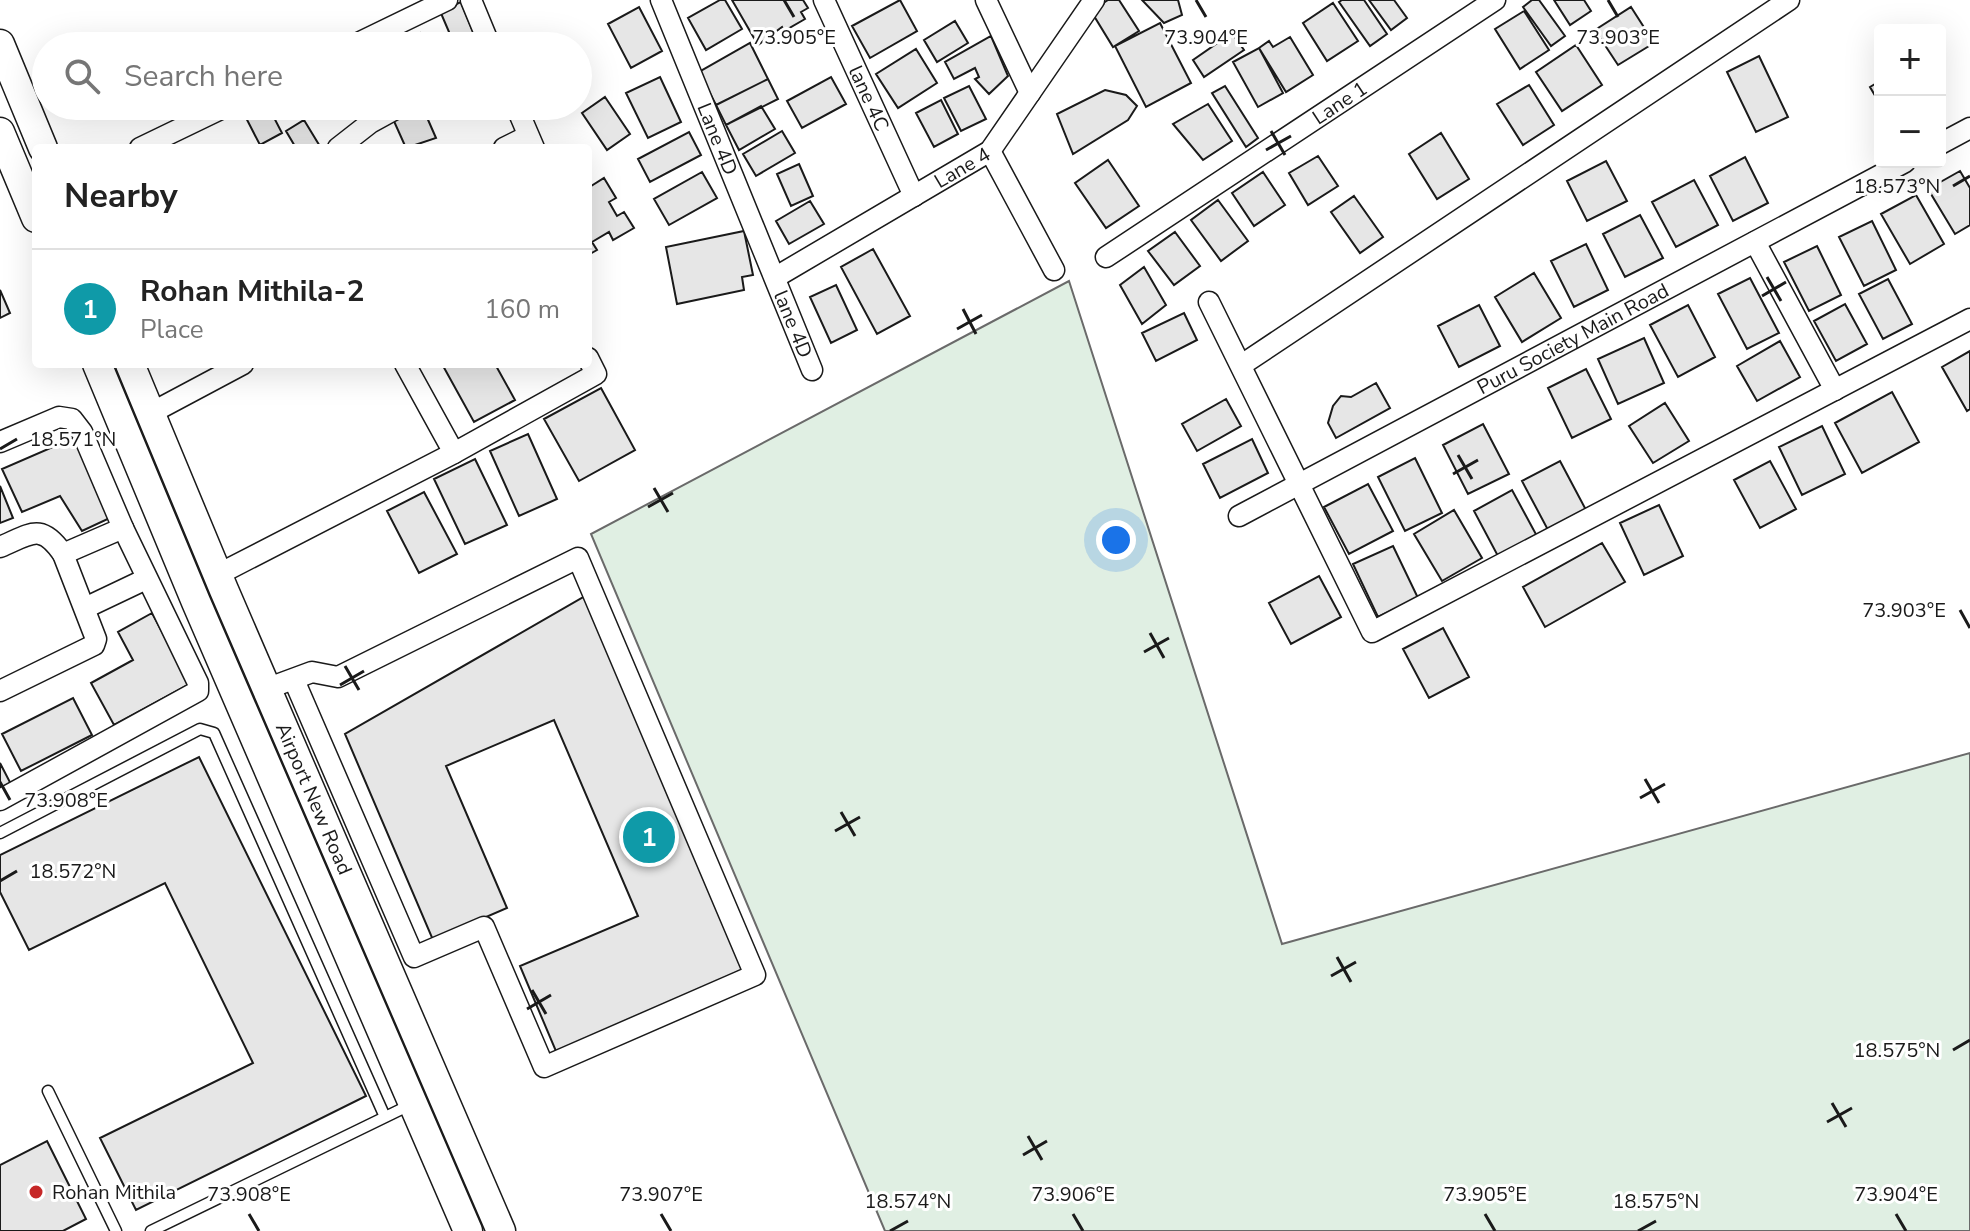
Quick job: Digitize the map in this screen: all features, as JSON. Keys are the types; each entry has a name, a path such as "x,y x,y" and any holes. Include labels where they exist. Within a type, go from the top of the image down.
{"main road":[{"path":"0,44 41,144"},
{"path":"0,132 32,208"},
{"name":"Airport New Road","path":"99,368 196,602 468,1231"},
{"name":"Airport New Road","path":"132,368 217,575 501,1231"}],"street":[{"path":"381,32 447,0"},
{"path":"471,0 484,32"},
{"name":"Lane 4D","path":"661,0 776,277"},
{"name":"lane 4C","path":"824,0 914,196"},
{"path":"986,0 1030,93"},
{"name":"Lane 4","path":"776,277 990,151 1094,0"},
{"name":"Lane 1","path":"1106,257 1495,0"},
{"path":"1243,364 1789,0"},
{"path":"148,144 198,120"},
{"path":"343,144 375,120"},
{"path":"522,120 531,142"},
{"path":"1946,141 1970,128"},
{"path":"990,151 1054,270"},
{"name":"Puru Society Main Road","path":"1239,516 1894,168"},
{"path":"1755,242 1835,390"},
{"name":"lane 4D","path":"776,277 812,370"},
{"path":"1209,302 1243,364 1372,632 1970,319"},
{"path":"217,575 454,453 596,374 592,366"},
{"path":"151,413 235,368"},
{"path":"407,368 454,453"},
{"path":"0,442 59,417 72,419 82,432 146,579 198,683 198,691 193,697 0,800"},
{"path":"63,554 123,528"},
{"path":"0,547 43,532 51,535 63,554 96,639 94,645 0,691"},
{"path":"266,689 312,672 338,677 578,558 755,975 544,1067 484,927 414,957 294,680"},
{"path":"85,608 146,579"}],"lane":[{"path":"0,833 200,729 214,733 385,1117"},
{"path":"48,1091 116,1231"},
{"path":"151,1231 440,1091"}],"green space":[{"path":"1069,281 1282,944 1970,753 1970,1231 885,1231 591,534"}],"building":[{"path":"725,0 742,29 706,50 688,18"},
{"path":"732,0 803,0 808,8 801,12 805,19 784,31 782,27 758,45"},
{"path":"900,0 917,31 870,58 852,26"},
{"path":"1108,0 1119,0 1139,31 1113,47 1091,11"},
{"path":"1142,0 1178,0 1182,15 1164,23"},
{"path":"1364,0 1387,34 1370,46 1339,2"},
{"path":"1369,0 1394,0 1407,18 1391,30"},
{"path":"1532,0 1539,0 1565,36 1551,46 1523,7"},
{"path":"1554,0 1584,0 1591,11 1570,25"},
{"path":"461,2 473,32 449,32 440,11"},
{"path":"1333,3 1358,41 1327,61 1303,23"},
{"path":"639,7 662,51 631,68 608,24"},
{"path":"1631,7 1654,43 1618,65 1595,30"},
{"path":"1524,11 1549,50 1520,69 1495,29"},
{"path":"955,21 968,43 937,62 924,40"},
{"path":"1160,23 1191,83 1146,107 1115,46"},
{"path":"1232,33 1244,50 1204,77 1193,60"},
{"path":"991,36 1008,76 989,94 975,79 979,77 975,68 954,79 945,62"},
{"path":"1290,37 1313,75 1286,92 1259,48 1269,41 1273,47"},
{"path":"750,43 768,79 716,105 699,72"},
{"path":"1576,45 1602,85 1562,111 1536,72"},
{"path":"1259,48 1283,93 1258,107 1233,62"},
{"path":"916,49 937,83 898,108 876,74"},
{"path":"1759,56 1788,117 1756,132 1727,72"},
{"path":"660,77 681,122 648,138 626,93"},
{"path":"831,77 846,104 802,128 787,101"},
{"path":"768,79 778,99 726,125 716,105"},
{"path":"1529,85 1554,125 1523,145 1497,104"},
{"path":"969,86 986,119 961,131 944,98"},
{"path":"1225,86 1258,138 1246,147 1212,93"},
{"path":"1105,90 1126,95 1137,106 1128,120 1073,154 1057,114"},
{"path":"605,97 630,134 607,150 587,120 592,120 592,106"},
{"path":"941,100 958,134 934,147 916,113"},
{"path":"1208,104 1232,141 1203,160 1173,124"},
{"path":"761,106 775,129 739,150 726,125"},
{"path":"247,120 275,120 282,133 259,144"},
{"path":"304,120 319,144 294,144 286,131"},
{"path":"393,120 428,120 436,138 418,144 404,144"},
{"path":"782,131 795,153 756,176 743,154"},
{"path":"689,132 701,155 650,182 638,159"},
{"path":"1441,133 1469,179 1437,199 1409,154"},
{"path":"1318,156 1338,186 1308,205 1289,173"},
{"path":"1745,157 1768,203 1733,221 1710,176"},
{"path":"1108,160 1139,206 1106,228 1075,183"},
{"path":"1606,161 1627,201 1587,221 1567,181"},
{"path":"799,164 813,196 791,206 777,174"},
{"path":"1960,171 1970,188 1970,225 1955,234 1928,189"},
{"path":"702,172 717,198 669,225 654,199"},
{"path":"1263,172 1285,205 1254,226 1232,193"},
{"path":"604,178 616,198 609,202 617,216 624,212 634,228 613,240 609,232 592,242 592,186"},
{"path":"1694,180 1718,225 1676,247 1652,202"},
{"path":"1916,195 1944,244 1910,264 1881,214"},
{"path":"1354,196 1383,237 1360,253 1331,212"},
{"path":"1218,200 1248,241 1221,261 1191,220"},
{"path":"810,201 824,224 789,244 776,221"},
{"path":"1640,215 1663,258 1625,277 1603,234"},
{"path":"1872,221 1896,270 1864,286 1839,237"},
{"path":"744,231 753,275 742,277 744,290 677,304 666,247"},
{"path":"1175,232 1200,266 1174,285 1148,251"},
{"path":"1586,244 1608,290 1574,307 1551,261"},
{"path":"1817,246 1841,295 1809,311 1784,262"},
{"path":"873,249 910,316 877,334 841,267"},
{"path":"1144,267 1166,305 1142,324 1120,285"},
{"path":"1534,273 1561,318 1522,342 1495,297"},
{"path":"1750,278 1779,333 1747,349 1718,294"},
{"path":"1888,279 1912,324 1883,339 1859,294"},
{"path":"836,285 857,330 831,343 810,297"},
{"path":"0,290 10,313 0,318"},
{"path":"1845,304 1867,344 1836,361 1814,321"},
{"path":"1479,305 1500,346 1459,367 1438,326"},
{"path":"1688,305 1715,357 1678,377 1650,325"},
{"path":"1184,313 1197,340 1156,361 1142,333"},
{"path":"1644,338 1664,383 1618,404 1598,359"},
{"path":"1780,341 1800,377 1757,401 1737,366"},
{"path":"1970,351 1970,409 1967,411 1942,367"},
{"path":"444,368 497,368 515,400 474,422"},
{"path":"1586,369 1611,419 1572,438 1548,388"},
{"path":"1376,383 1390,408 1336,438 1328,423 1333,406 1341,396 1351,397"},
{"path":"601,388 635,450 579,481 544,419"},
{"path":"1892,392 1919,442 1862,473 1835,423"},
{"path":"1226,399 1241,426 1197,451 1182,424"},
{"path":"1665,403 1689,441 1653,463 1629,426"},
{"path":"1483,424 1509,474 1468,494 1443,445"},
{"path":"1822,426 1845,474 1802,495 1779,447"},
{"path":"528,434 557,499 519,516 490,451"},
{"path":"78,436 112,517 82,531 60,496 22,512 2,469"},
{"path":"1252,439 1268,473 1220,498 1203,464"},
{"path":"1415,458 1442,513 1405,531 1378,477"},
{"path":"475,459 507,525 465,544 434,479"},
{"path":"1560,461 1586,510 1548,530 1522,481"},
{"path":"1770,461 1796,509 1760,528 1734,480"},
{"path":"1368,484 1393,531 1349,554 1324,507"},
{"path":"0,486 13,518 0,523"},
{"path":"1512,490 1538,538 1499,558 1474,511"},
{"path":"424,492 457,554 419,573 387,511"},
{"path":"1659,505 1683,556 1644,575 1620,523"},
{"path":"1454,510 1482,558 1442,581 1414,534"},
{"path":"1602,543 1625,582 1545,627 1523,587"},
{"path":"1393,546 1418,598 1378,617 1353,564"},
{"path":"1319,576 1341,617 1291,644 1269,603"},
{"path":"587,595 750,966 558,1056 520,966 638,916 554,720 446,766 507,908 433,940 345,734"},
{"path":"152,613 190,684 114,725 91,683 133,660 118,632"},
{"path":"1443,628 1469,677 1429,698 1403,649"},
{"path":"73,698 92,735 21,771 2,734"},
{"path":"199,757 366,1096 136,1210 100,1138 253,1063 165,883 29,950 0,892 0,855"},
{"path":"0,763 14,790 0,798"},
{"name":"Rohan Mithila","path":"47,1141 86,1219 63,1231 0,1231 0,1165"}],"place":[{"name":"Rohan Mithila-2","path":"649,837"},
{"name":"Rohan Mithila","path":"36,1192"}]}
